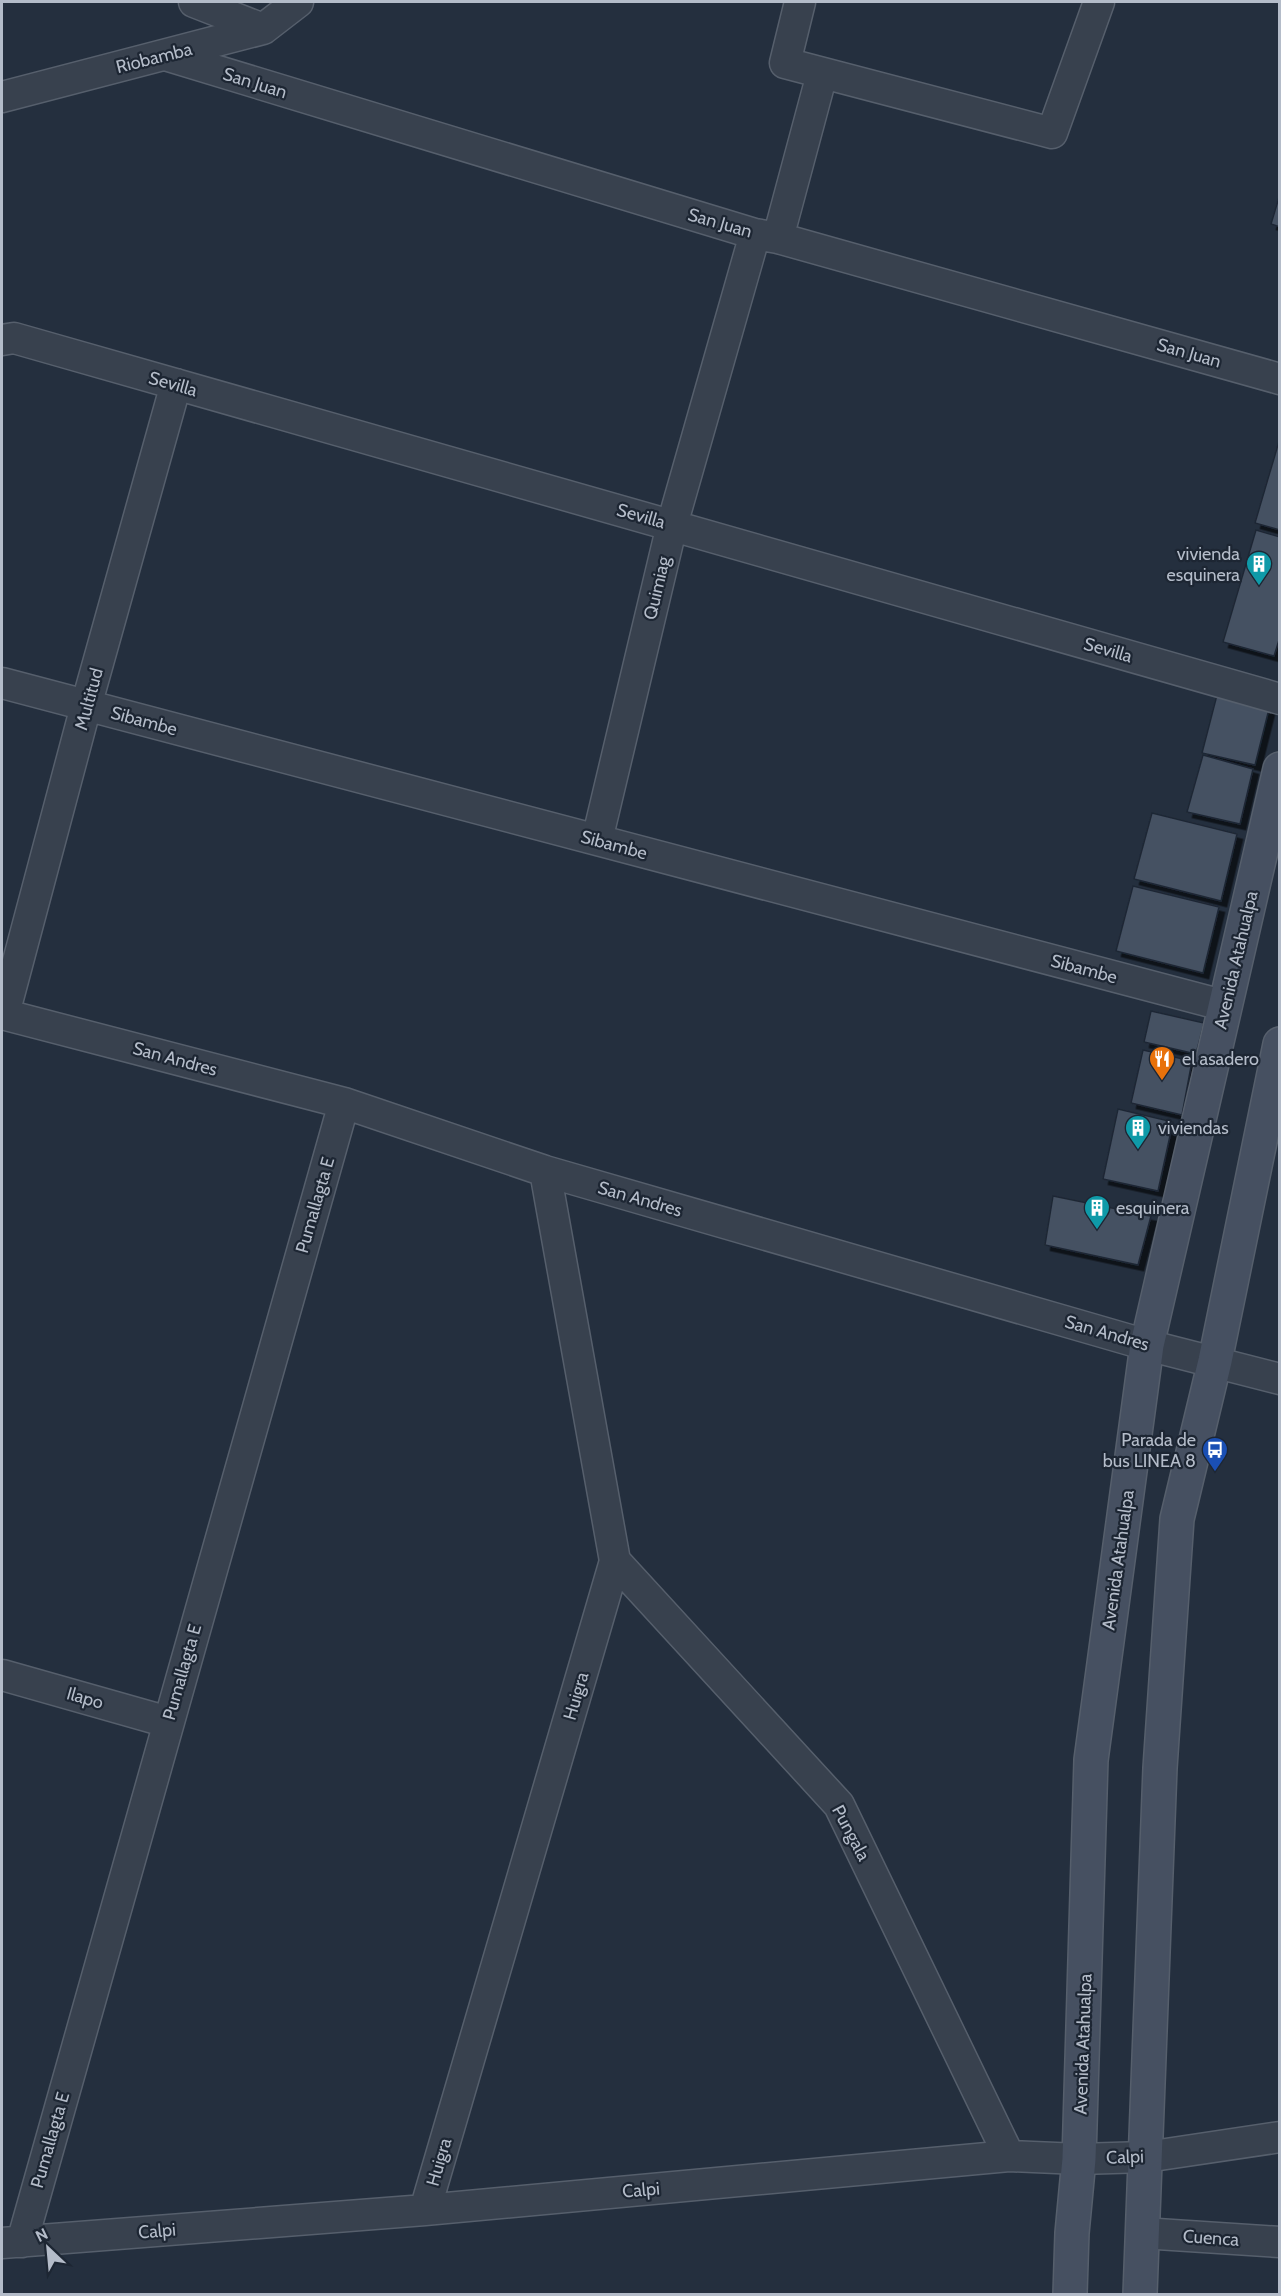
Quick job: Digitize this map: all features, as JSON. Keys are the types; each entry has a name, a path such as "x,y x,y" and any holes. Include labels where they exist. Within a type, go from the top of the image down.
{"main road":[{"name":"Avenida Atahualpa","path":"1070,2295 1072,2233 1079,2159 1091,1760 1147,1345 1280,769"},
{"path":"1140,2295 1160,1768 1178,1519 1215,1361 1280,1044"}],"street":[{"path":"194,2 263,29"},
{"name":"Riobamba","path":"2,97 263,29 298,2"},
{"path":"800,2 785,63 1052,133 1099,2"},
{"name":"San Juan","path":"165,55 766,236 1280,379"},
{"name":"Quimiag","path":"597,840 672,525 766,236 822,74"},
{"name":"Sevilla","path":"2,340 14,338 1280,699"},
{"name":"Multitud","path":"3,1014 86,706 177,384"},
{"name":"Sibambe","path":"2,682 1226,1006"},
{"name":"San Andres","path":"3,1014 344,1103 544,1172 1147,1345 1280,1379"},
{"name":"Pumallagta E","path":"12,2242 168,1722 344,1103"},
{"name":"Huigra","path":"425,2210 615,1561 544,1172"},
{"name":"Pungala","path":"615,1561 839,1805 1009,2156"},
{"name":"Ilapo","path":"2,1675 168,1722"},
{"name":"Calpi","path":"12,2242 425,2210 1009,2156 1079,2159 1146,2157 1280,2137"},
{"name":"Cuenca","path":"1142,2233 1280,2242"}],"building":[{"path":"1280,194 1280,227 1271,224"},
{"name":"vivienda esquinera","path":"1280,438 1280,530 1255,523"},
{"name":"vivienda esquinera","path":"1256,530 1280,537 1280,637 1274,656 1223,642"},
{"path":"1217,695 1269,709 1255,765 1202,753"},
{"path":"1203,755 1253,769 1240,824 1187,812"},
{"path":"1152,813 1237,834 1221,901 1134,879"},
{"path":"1133,886 1219,907 1203,973 1116,951"},
{"path":"1151,1011 1204,1023 1196,1054 1144,1042"},
{"name":"el asadero","path":"1143,1050 1192,1061 1182,1115 1131,1103"},
{"name":"viviendas","path":"1118,1109 1173,1122 1158,1191 1103,1179"},
{"name":"esquinera","path":"1053,1196 1151,1216 1138,1265 1045,1245"}],"place":[{"name":"vivienda esquinera","path":"1259,587"},
{"name":"el asadero","path":"1162,1082"},
{"name":"viviendas","path":"1138,1151"},
{"name":"esquinera","path":"1097,1231"},
{"name":"Parada de bus LINEA 8","path":"1215,1473"}]}
